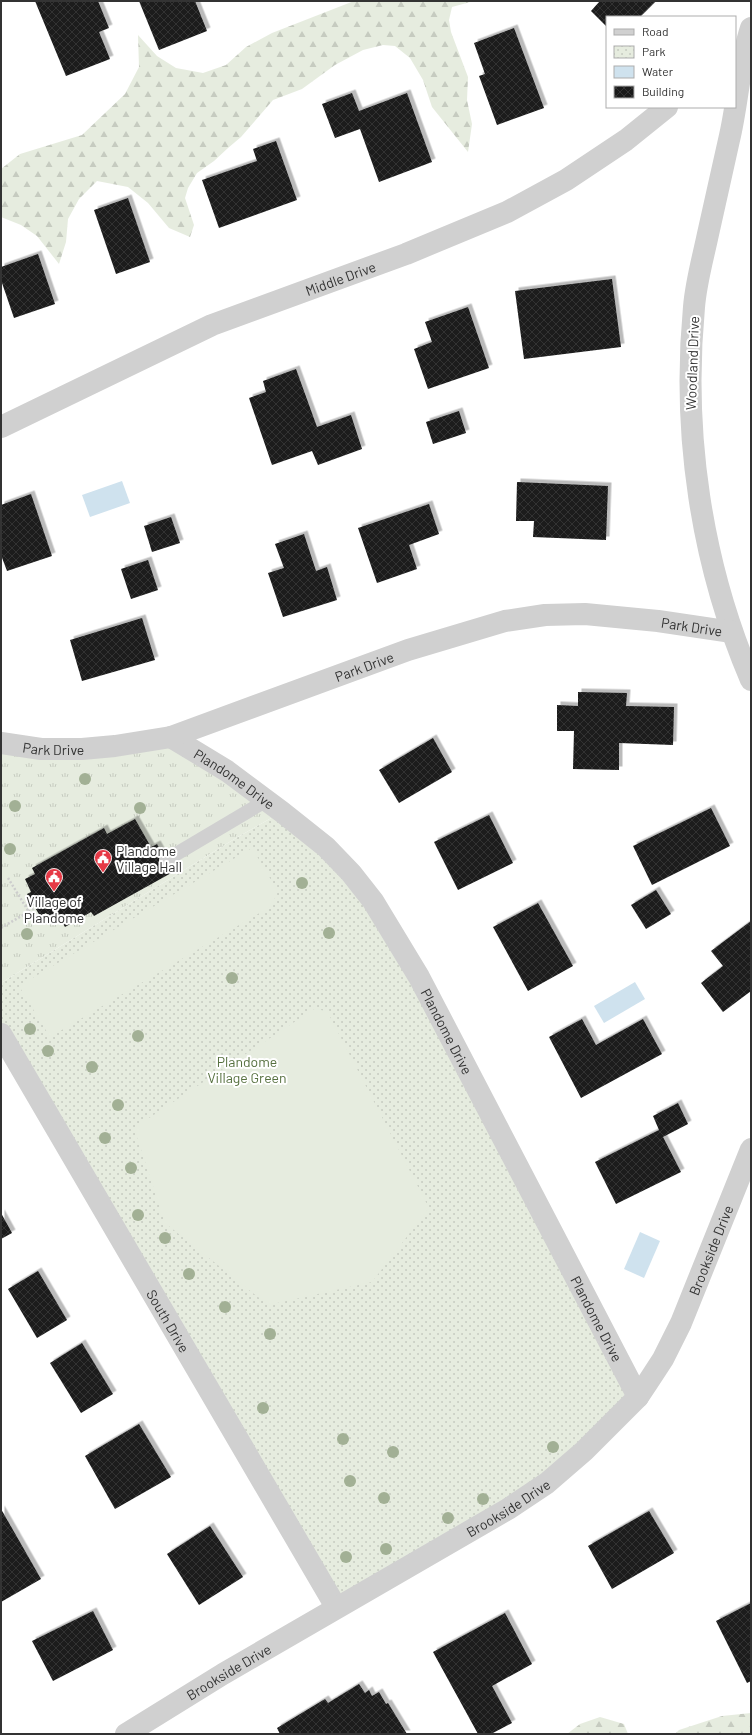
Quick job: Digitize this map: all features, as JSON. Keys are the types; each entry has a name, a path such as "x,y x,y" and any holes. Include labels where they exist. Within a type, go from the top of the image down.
{"street":[{"name":"Woodland Drive","path":"736,95 744,41"},
{"name":"Middle Drive","path":"1,427 212,325 406,254 507,212 566,180 626,140 666,108"},
{"name":"Woodland Drive","path":"734,108 730,136 701,264 694,306 691,368 691,429 700,507 711,558 732,632 751,680"},
{"name":"Park Drive","path":"1,743 41,748 82,749 115,746 171,737 408,650 505,621 545,615 586,614 658,621 732,632"},
{"name":"Plandome Drive","path":"171,737 227,771 326,846 351,873 373,901 419,976 638,1397"},
{"name":"South Drive","path":"1,1034 336,1607"},
{"name":"Brookside Drive","path":"126,1734 222,1674 336,1607 508,1510 547,1483 584,1451 638,1397 663,1359 681,1323 751,1149"}],"lane":[{"path":"166,860 267,800"}],"path":[{"path":"8,878 29,912"},
{"path":"1,928 35,908"}],"green space":[{"path":"354,1 474,1 452,7 449,20 451,32 468,77 467,100 472,124 468,152 432,107 423,80 410,58 395,46 383,45 363,50 335,65 302,89 273,100 241,137 214,161 197,173 188,188 185,198 194,225 190,237 169,228 148,203 128,187 97,181 79,199 68,219 66,242 59,264 37,236 21,225 1,217 1,169 20,154 82,135 125,94 139,67 138,35 157,56 176,68 203,73 226,65 246,47 272,33"},
{"path":"171,737 282,812 236,838 1,983 1,743"},
{"name":"Plandome Village Green","path":"282,812 351,873 638,1397 584,1451 336,1607 1,1034 1,983 236,838"},
{"path":"252,848 277,890 273,905 50,1037 19,986"},
{"path":"314,1009 327,1011 429,1208 372,1282 268,1305 165,1223 134,1128"},
{"path":"751,1713 751,1734 675,1734 679,1730 722,1716"},
{"path":"600,1717 624,1724 628,1734 567,1734 580,1724"}],"water":[{"path":"122,481 130,503 90,517 82,495"},
{"path":"635,982 645,999 604,1023 594,1006"},
{"path":"640,1232 660,1241 644,1278 624,1269"}],"building":[{"path":"35,1 98,1 109,28 99,32 110,59 66,76"},
{"path":"139,1 195,1 207,31 159,50"},
{"path":"600,1 656,1 641,16 606,16 606,26 591,11"},
{"path":"514,28 544,108 497,125 479,76 485,74 474,43"},
{"path":"352,93 359,111 407,93 432,162 379,182 360,129 335,138 322,104"},
{"path":"276,141 297,200 219,228 202,180 257,161 253,149"},
{"path":"128,198 150,262 116,274 94,210"},
{"path":"38,254 55,304 14,318 1,280 1,267"},
{"path":"612,279 621,347 524,359 515,291"},
{"path":"468,307 489,368 428,389 414,349 432,342 425,322"},
{"path":"296,369 317,427 351,415 362,449 318,465 312,451 272,465 249,398 266,392 263,381"},
{"path":"459,411 466,433 433,444 426,422"},
{"path":"517,482 608,486 606,540 533,537 534,521 516,521"},
{"path":"31,494 52,556 7,571 1,555 1,505"},
{"path":"429,504 439,534 409,545 417,569 377,583 358,528"},
{"path":"171,517 180,543 152,552 144,526"},
{"path":"304,534 316,571 327,567 337,600 283,617 268,573 284,568 275,544"},
{"path":"148,560 158,590 131,599 121,569"},
{"path":"142,618 155,660 82,681 70,640"},
{"path":"578,692 627,693 626,706 674,707 673,745 619,743 619,770 573,769 574,731 557,731 557,705 578,706"},
{"path":"433,738 452,772 399,803 379,770"},
{"path":"711,808 730,846 652,885 633,846"},
{"path":"489,815 513,863 458,890 434,842"},
{"name":"Plandome Village Hall","path":"135,819 151,847 157,844 173,872 94,916 91,912 65,927 61,920 53,925 46,913 40,916 27,894 31,892 25,879 35,874 32,868 104,828 107,834"},
{"path":"656,890 671,914 646,929 631,905"},
{"path":"538,903 573,966 528,991 493,927"},
{"path":"751,921 751,991 723,1012 701,983 723,966 711,951"},
{"path":"582,1019 596,1045 643,1019 662,1054 581,1098 549,1037"},
{"path":"678,1103 688,1124 663,1137 681,1172 616,1204 595,1162 659,1130 653,1116"},
{"path":"1,1213 12,1233 1,1239"},
{"path":"38,1271 67,1320 37,1338 8,1289"},
{"path":"82,1343 113,1394 81,1413 50,1363"},
{"path":"139,1424 171,1477 115,1509 85,1456"},
{"path":"1,1509 41,1579 1,1602"},
{"path":"649,1511 674,1553 612,1589 588,1546"},
{"path":"210,1526 243,1577 199,1605 167,1554"},
{"path":"751,1603 751,1681 747,1683 716,1621"},
{"path":"93,1611 113,1650 53,1681 32,1641"},
{"path":"505,1613 532,1664 492,1686 512,1723 491,1734 478,1734 433,1652"},
{"path":"359,1684 365,1693 369,1690 372,1696 379,1692 386,1704 388,1703 407,1734 280,1734 277,1728 325,1699 328,1703"}],"place":[{"name":"Plandome Village Hall","path":"103,873"},
{"name":"Village of Plandome","path":"54,892"}]}
